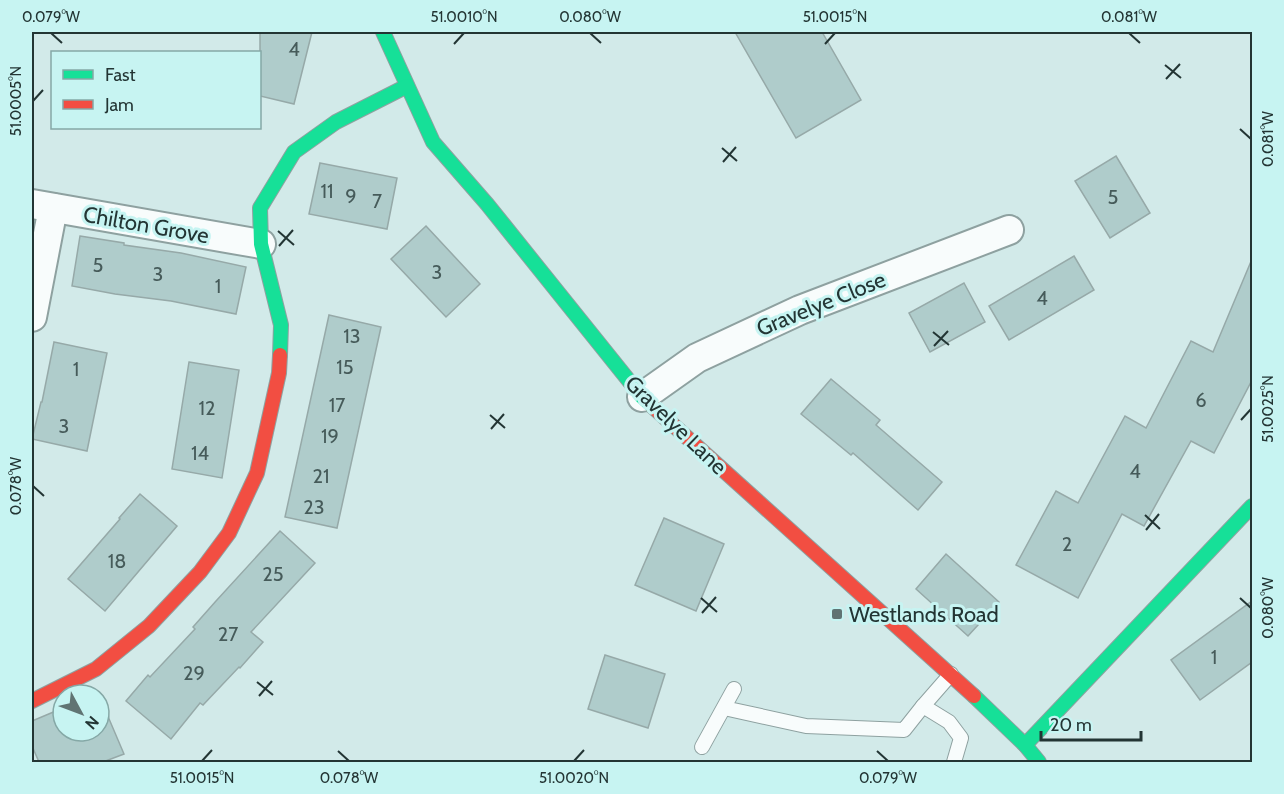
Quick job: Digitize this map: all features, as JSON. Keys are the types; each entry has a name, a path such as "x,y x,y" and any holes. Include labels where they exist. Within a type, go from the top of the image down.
{"street":[{"name":"Gravelye Lane","path":"383,32 432,142 487,204 642,397 951,674 1025,745 1039,762"},
{"path":"32,701 96,669 149,626 200,572 228,533 257,473 279,372 281,325 261,244 260,208 294,152 336,122 407,86"},
{"path":"32,317 42,206"},
{"name":"Chilton Grove","path":"42,206 261,244"},
{"name":"Gravelye Close","path":"642,397 697,358 800,310 1009,230"},
{"path":"1025,745 1252,506"}],"lane":[{"path":"724,708 806,726 904,730 951,674"},
{"path":"702,747 734,689"},
{"path":"922,706 949,722 961,738 954,762"}],"building":[{"path":"260,32 312,32 294,104 261,96"},
{"path":"735,32 822,32 861,100 796,138"},
{"path":"1116,156 1150,213 1110,238 1075,181"},
{"path":"320,163 397,178 387,229 309,214"},
{"path":"426,226 480,284 446,317 391,259"},
{"path":"80,236 181,253 246,267 236,314 171,301 72,286"},
{"path":"1074,256 1094,290 1009,340 989,306"},
{"path":"1252,259 1252,380 1214,453 1191,441 1144,526 1122,514 1078,598 1016,565 1056,491 1078,503 1125,416 1146,428 1191,341 1213,352"},
{"path":"964,283 985,322 930,352 909,313"},
{"path":"329,315 381,327 337,528 285,517"},
{"path":"54,342 107,353 87,451 32,439"},
{"path":"189,362 239,370 222,478 172,469"},
{"path":"831,379 880,420 876,425 942,482 918,510 853,453 851,455 801,414"},
{"path":"140,494 177,526 105,611 68,579"},
{"path":"664,518 724,544 696,611 635,585"},
{"path":"280,531 315,563 251,632 263,642 203,705 200,703 171,739 126,701 148,675 150,677 195,629 193,627"},
{"path":"946,554 999,602 968,636 916,589"},
{"path":"1252,601 1252,662 1200,700 1171,660"},
{"path":"605,655 665,674 648,728 588,709"},
{"path":"51,713 51,743 111,743 111,723 124,754 103,762 39,762 32,746 32,721"}],"traffic: fast":[{"path":"383,32 433,142 487,204 642,397 652,406"},
{"path":"280,355 281,325 261,244 260,208 294,152 336,122 407,86"},
{"path":"1025,745 1252,506"},
{"path":"974,696 1025,745 1039,762"}],"traffic: jam":[{"path":"32,701 96,669 149,626 200,572 229,533 257,473 279,373 280,355"},
{"path":"652,406 974,696"}],"place":[{"name":"Westlands Road","path":"837,614"}]}
